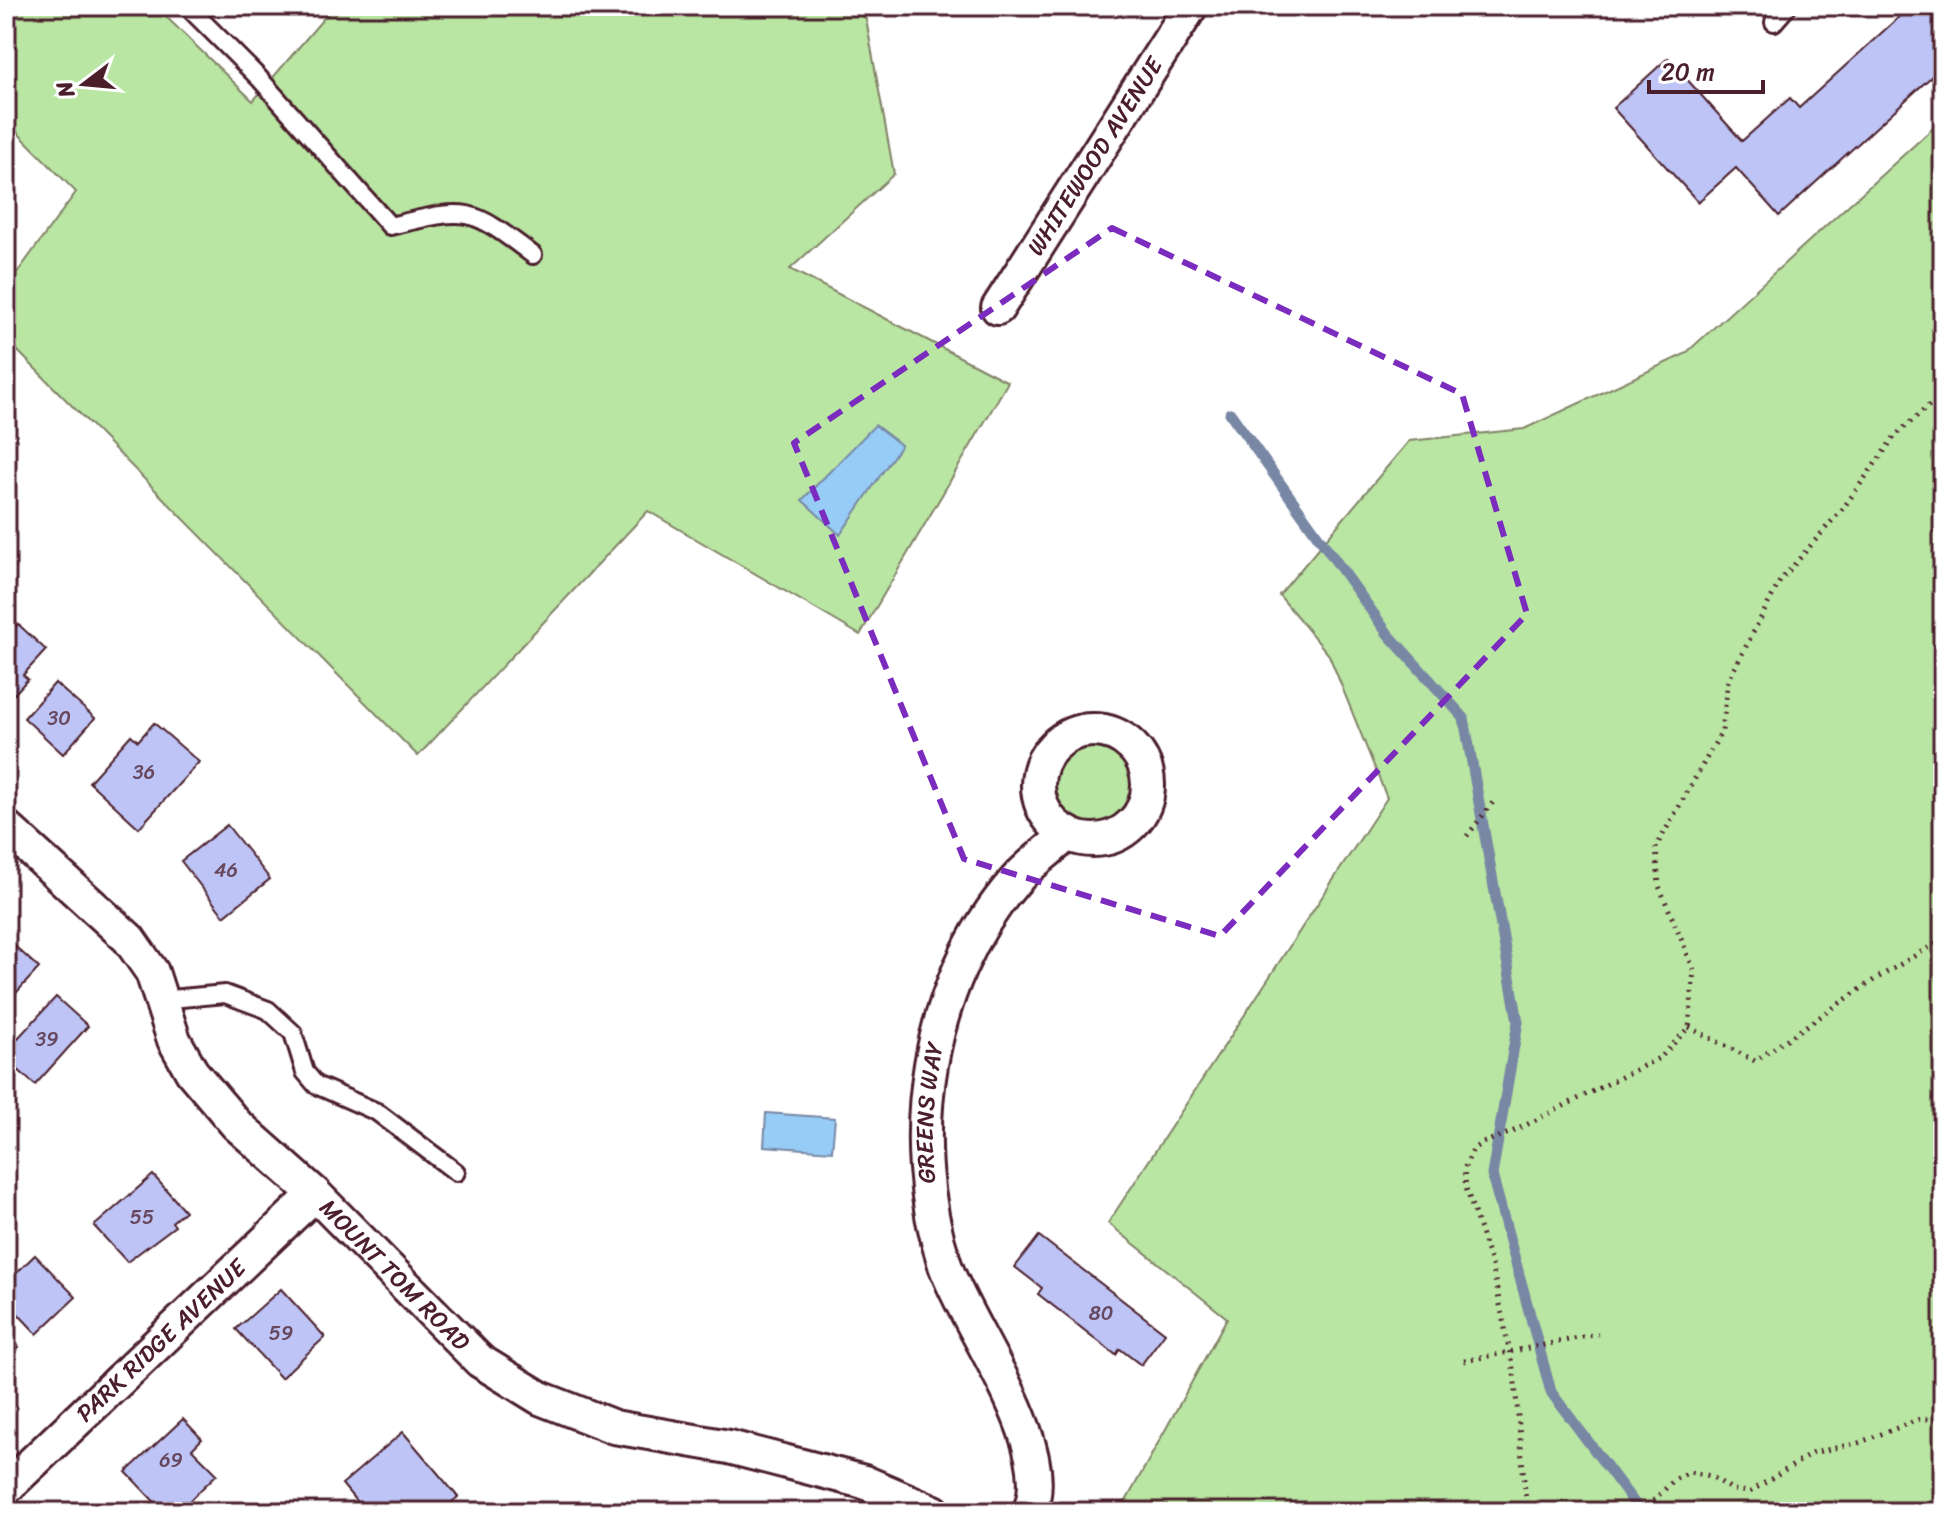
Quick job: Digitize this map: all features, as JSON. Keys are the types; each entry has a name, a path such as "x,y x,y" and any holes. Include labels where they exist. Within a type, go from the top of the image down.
{"street":[{"name":"WHITEWOOD AVENUE","path":"998,308 1191,6"},
{"name":"MOUNT TOM ROAD","path":"6,827 129,939 152,972 174,1040 207,1091 236,1124 315,1194 480,1361 540,1398 614,1427 729,1447 864,1482 934,1512"},
{"name":"GREENS WAY","path":"1029,1512 1034,1466 1023,1430 1003,1380 973,1324 942,1253 931,1202 926,1141 927,1083 943,1004 971,943 1014,881 1068,833"},
{"name":"PARK RIDGE AVENUE","path":"6,1488 315,1194"}],"lane":[{"path":"187,6 259,78 390,226 443,213 465,213 485,218 533,255"},
{"path":"1774,22 1788,6"},
{"path":"160,1000 225,994 268,1010 293,1033 305,1072 316,1085 377,1112 456,1172"}],"path":[{"path":"1527,1512 1514,1373 1492,1266 1466,1188 1464,1169 1473,1149 1482,1143 1512,1132 1661,1057 1689,1027 1694,970 1659,886 1656,847 1722,731 1728,681 1780,581 1844,507 1895,436 1943,393"},
{"path":"1467,836 1494,801"},
{"path":"1689,1027 1755,1061 1874,980 1943,939"},
{"path":"1464,1361 1598,1334"},
{"path":"1642,1512 1659,1493 1689,1472 1711,1476 1733,1490 1750,1492 1813,1453 1858,1443 1920,1419 1943,1420"}],"highlighted area":[{"path":"1112,228 1462,394 1527,614 1220,936 964,859 794,443"}],"green space":[{"path":"6,6 155,6 253,101 334,6 853,6 866,19 894,174 790,269 1008,382 860,635 648,511 418,756 6,339 6,288 76,192 6,121"},
{"path":"1943,119 1943,1512 1120,1512 1227,1318 1108,1223 1387,798 1329,655 1279,595 1409,441 1524,429 1685,354"},
{"path":"1093,741 1111,745 1126,755 1136,770 1140,788 1136,806 1126,821 1111,831 1093,835 1075,831 1060,821 1050,806 1046,788 1050,770 1060,755 1075,745"}],"water":[{"path":"875,425 901,445 840,535 802,500"},
{"path":"766,1113 835,1118 832,1151 764,1146"}],"building":[{"path":"1911,6 1940,6 1943,9 1943,66 1779,216 1736,168 1698,202 1613,108 1668,58 1742,141 1790,98 1799,108"},
{"path":"18,624 46,650 23,675 28,679 6,703 6,637"},
{"path":"55,683 95,718 63,754 24,718"},
{"path":"154,723 199,762 139,828 89,782 131,735 138,741"},
{"path":"227,825 270,879 224,916 181,861"},
{"path":"6,938 39,968 6,1004"},
{"path":"56,997 88,1026 35,1085 6,1059 6,1051"},
{"path":"153,1175 185,1211 172,1222 175,1226 127,1262 94,1226"},
{"path":"1039,1236 1165,1333 1141,1365 1120,1349 1116,1355 1038,1294 1042,1288 1015,1267"},
{"path":"35,1255 76,1297 37,1334 6,1301 6,1283"},
{"path":"281,1289 325,1337 281,1378 236,1329"},
{"path":"6,1332 19,1347 6,1359"},
{"path":"183,1419 202,1439 192,1449 217,1474 187,1503 195,1512 164,1512 126,1472"},
{"path":"403,1432 458,1497 440,1512 365,1512 342,1484"}],"waterway":[{"path":"1230,413 1388,634 1464,718 1518,1022 1492,1175 1551,1392 1641,1512"}]}
